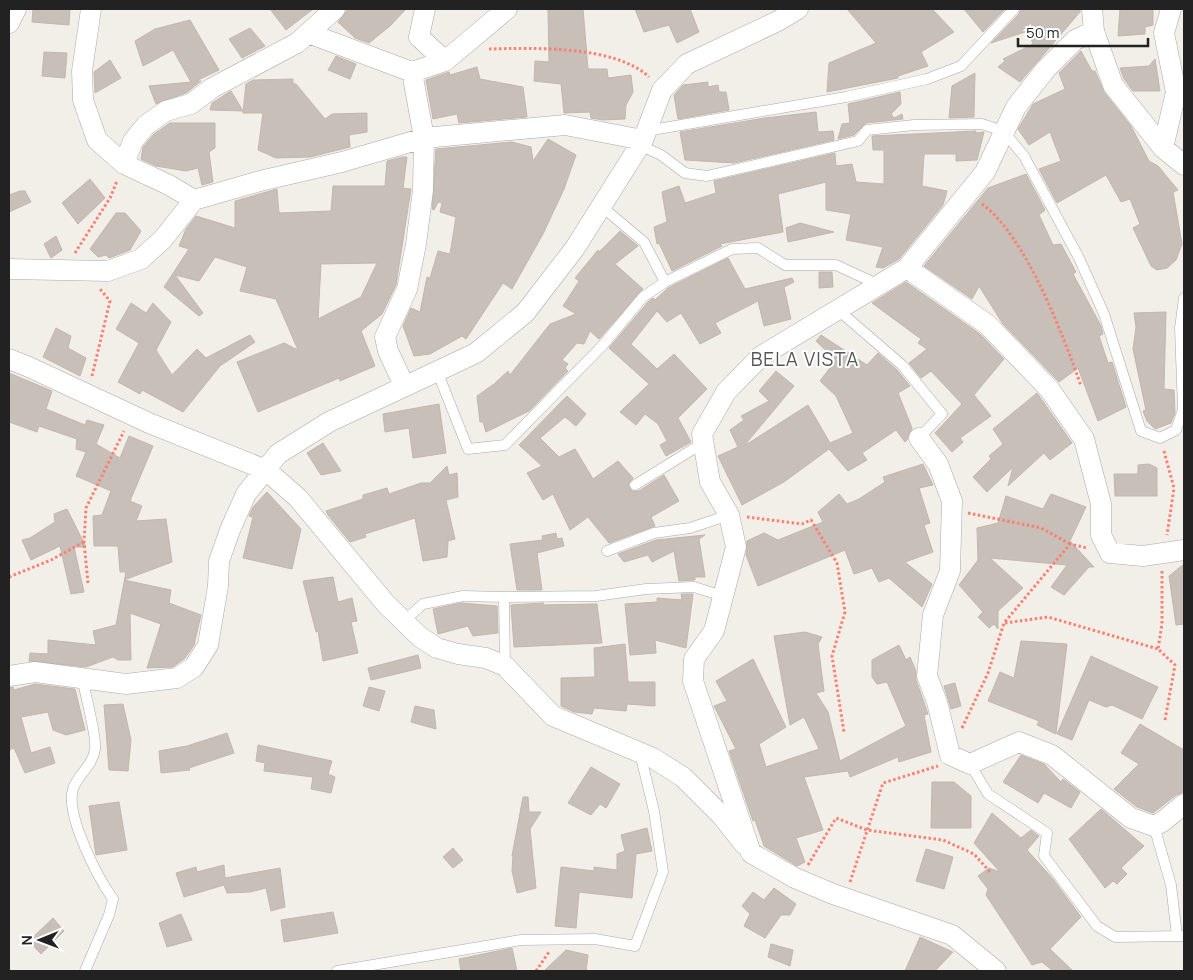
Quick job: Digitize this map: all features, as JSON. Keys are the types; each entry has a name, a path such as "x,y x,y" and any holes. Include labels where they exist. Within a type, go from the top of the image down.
{"street":[{"path":"9,23 16,9"},
{"path":"91,9 82,71 83,100 97,140 124,164 169,185 194,200"},
{"path":"124,164 133,141 146,125 166,111 191,104 212,88 289,47 335,9"},
{"path":"425,9 419,37 445,61"},
{"path":"308,32 412,72 445,61 508,9"},
{"path":"9,676 35,672 126,684 177,678 194,667 208,645 218,586 219,561 230,530 246,494 278,454 329,422 404,385 476,353 525,313 575,248 643,139 662,90 687,64 778,21 798,9"},
{"path":"1092,9 1094,31 1113,85 1162,148 1184,165"},
{"path":"1162,148 1176,92 1164,33 1171,9"},
{"path":"751,854 693,681 694,659 714,630 736,547 729,515 710,482 702,434 726,392 761,356 907,268 985,172 1016,107 1046,69 1075,40 1094,31"},
{"path":"404,385 388,351 385,337 407,289 416,244 422,190 424,138 412,72"},
{"path":"9,269 108,271 141,259 163,239 194,200 260,181 342,162 424,138 565,125 643,139"},
{"path":"907,268 988,325 1050,390 1084,439 1101,504 1101,535 1110,552 1143,556 1184,550"},
{"path":"9,359 132,414 266,470 298,498 386,604 437,648 458,654 486,658 504,666 553,716 640,753 683,777 722,816 751,854 800,880 952,935 996,971"},
{"path":"920,438 938,464 952,501 950,571 933,615 927,676 937,702 950,755 970,764 1019,742 1052,755 1131,818 1154,826 1162,822 1184,804"}],"lane":[{"path":"643,139 927,79 962,66 1014,9"},
{"path":"643,139 686,173 707,176 858,142 867,130 914,125 982,124 1003,131 1024,156 1079,258 1104,314 1141,431 1160,438 1176,430 1183,410 1180,328 1184,298"},
{"path":"601,206 644,242 664,282"},
{"path":"437,371 468,449 505,445 603,345 643,297 664,282 732,249 758,248 785,265 836,265 878,284"},
{"path":"837,309 902,365 942,414 920,438"},
{"path":"635,485 704,443"},
{"path":"607,551 654,533 690,528 729,515"},
{"path":"404,621 423,604 463,596 596,596 646,589 694,587 724,596"},
{"path":"504,597 504,666"},
{"path":"82,678 96,749 89,766 73,790 73,807 86,853 113,899 109,915 85,971"},
{"path":"337,971 521,940 595,939 635,946 663,872 654,811 640,753"},
{"path":"970,764 988,794 1047,833 1044,856 1097,926 1115,937 1181,936 1171,885 1154,826"}],"path":[{"path":"484,48 585,53 609,58 645,73 662,90"},
{"path":"60,270 77,250 110,198 124,164"},
{"path":"968,194 996,214 1017,244 1062,333 1081,386"},
{"path":"85,271 110,301 88,394"},
{"path":"88,583 84,542 86,508 132,414"},
{"path":"1158,650 1162,624 1161,583 1174,488 1160,438"},
{"path":"951,526 968,513 1041,528 1070,544 1110,552"},
{"path":"729,515 802,524 811,520 837,563 845,612 832,656 844,732"},
{"path":"9,576 50,560 84,542"},
{"path":"844,897 883,784 936,767 950,755 988,673 1004,623 1070,544"},
{"path":"1004,623 1048,617 1158,650 1175,665 1165,720"},
{"path":"800,880 836,818 867,830 943,840 974,854 990,872"},
{"path":"536,971 558,939"}],"building":[{"path":"33,9 70,9 69,25 32,22"},
{"path":"270,9 313,9 286,30"},
{"path":"348,9 406,9 390,26 369,43 355,38 338,22"},
{"path":"548,9 583,9 588,69 607,69 608,78 631,75 633,92 626,105 625,119 603,120 591,118 590,112 564,113 561,84 534,81 535,61 549,62"},
{"path":"635,9 690,9 699,32 677,43 669,25 644,32"},
{"path":"847,9 932,9 954,32 921,52 928,66 898,76 898,78 827,92 829,63 876,43"},
{"path":"964,9 1005,9 983,32"},
{"path":"1021,9 1080,9 1080,12 1020,82 998,67 1005,61 1003,59 1033,44 1028,31 991,43 1019,14"},
{"path":"1120,9 1153,9 1153,25 1145,27 1145,34 1118,36"},
{"path":"190,20 219,70 196,81 201,81 186,93 156,104 149,86 191,82 173,50 143,66 135,41 155,29"},
{"path":"250,28 265,46 242,58 229,39"},
{"path":"1081,51 1092,71 1095,71 1104,92 1131,126 1149,161 1158,166 1178,190 1173,192 1182,244 1176,260 1167,268 1157,270 1151,266 1133,228 1140,224 1130,199 1121,202 1106,175 1057,203 1039,169 1061,161 1050,132 1029,145 1018,129 1033,104 1065,89 1059,73"},
{"path":"44,52 67,53 65,78 42,76"},
{"path":"336,56 356,64 350,79 328,70"},
{"path":"1155,59 1160,91 1133,91 1124,79 1120,68 1149,66"},
{"path":"110,60 121,78 95,93 94,72"},
{"path":"477,67 480,79 523,87 527,117 459,123 457,114 433,119 426,80 449,72 450,75"},
{"path":"975,73 974,117 949,118 952,86"},
{"path":"293,79 293,84 296,84 325,119 332,114 367,113 367,132 349,135 350,147 310,157 276,158 258,150 263,113 243,113 246,84 253,80"},
{"path":"708,82 708,87 718,85 719,92 726,92 729,110 678,119 674,95 683,85"},
{"path":"231,91 243,111 210,110 212,103"},
{"path":"900,92 901,104 891,114 894,118 902,114 903,119 866,123 854,135 838,139 842,124 850,123 848,104"},
{"path":"816,112 818,132 833,131 834,140 734,163 685,160 680,132"},
{"path":"170,123 215,123 215,148 209,152 213,182 202,185 198,168 186,171 156,166 141,159 143,147 154,134"},
{"path":"976,131 975,133 984,132 977,160 956,161 956,154 924,154 922,186 947,191 943,205 899,259 883,268 876,267 883,247 846,240 851,214 826,210 826,182 778,194 783,232 720,244 722,246 672,271 659,243 657,244 654,227 667,222 662,192 679,186 685,203 716,193 714,181 835,153 836,166 852,164 856,182 884,184 884,150 873,150 872,136"},
{"path":"548,139 576,155 564,189 543,234 512,289 503,283 466,339 462,336 430,354 414,356 403,326 411,308 420,312 427,277 430,278 438,251 450,254 456,217 440,212 442,203 438,202 434,210 432,209 436,149 512,142 531,147 533,161"},
{"path":"407,157 403,188 411,189 396,285 382,314 361,331 375,366 340,381 339,378 258,412 237,362 284,343 298,350 276,299 240,291 247,267 215,257 199,281 175,275 203,313 199,316 164,287 189,249 179,246 186,229 196,216 235,228 235,201 277,189 279,213 331,211 333,186 385,186 387,161","holes":["377,263 361,297 318,319 321,264"]},
{"path":"1026,174 1045,210 1039,215 1053,245 1061,244 1076,272 1073,274 1101,326 1103,334 1099,336 1108,363 1112,362 1126,407 1098,421 1078,368 1059,382 1003,324 979,286 972,299 924,266 988,188"},
{"path":"90,179 105,198 78,224 62,203"},
{"path":"25,191 31,202 9,212 9,195"},
{"path":"116,213 125,213 141,231 130,250 109,258 106,255 98,257 90,249"},
{"path":"800,223 834,232 788,242 786,228"},
{"path":"620,231 638,246 615,264 643,289 599,339 590,331 584,344 577,343 562,360 568,364 565,368 568,371 529,411 486,432 483,422 480,422 477,396 508,371 510,375 550,324 576,314 563,306 579,281 575,278 598,250 599,252"},
{"path":"56,236 62,250 51,258 44,244"},
{"path":"728,258 745,289 792,278 794,282 784,287 791,319 764,326 758,301 715,323 721,333 700,344 681,313 667,322 657,311 631,344 657,369 674,354 707,389 678,418 691,442 666,456 660,445 667,441 658,424 645,414 636,425 620,412 649,384 609,348 653,298 655,300 668,288"},
{"path":"819,272 832,272 833,287 819,288"},
{"path":"906,282 980,334 1004,359 974,395 991,416 960,438 963,442 952,452 935,433 962,404 931,371 921,378 909,363 927,349 918,343 921,339 872,303"},
{"path":"131,303 146,313 153,303 171,322 156,350 172,375 197,349 206,358 250,335 255,342 220,366 183,412 142,390 140,394 118,382 139,343 116,329"},
{"path":"1166,312 1164,389 1174,390 1175,413 1171,423 1155,429 1147,421 1143,411 1146,410 1133,349 1136,327 1134,313"},
{"path":"56,328 71,336 68,348 86,358 80,376 43,357"},
{"path":"821,335 867,365 878,353 897,370 910,386 898,393 912,428 907,440 905,442 896,430 862,453 867,460 848,471 829,449 784,482 742,505 718,456 738,447 730,430 744,420 741,416 769,401 759,391 776,371 794,386 744,446 808,405 830,443 853,433 836,396 820,381 836,360 816,341"},
{"path":"9,373 52,391 46,409 85,425 87,420 104,425 96,444 120,458 129,436 153,446 130,501 142,506 136,521 166,519 172,562 125,580 126,572 120,572 118,546 94,546 93,516 102,515 111,491 76,476 86,452 76,449 77,439 39,426 37,432 9,422"},
{"path":"1037,393 1072,443 1050,460 1044,453 1008,486 1013,467 987,492 973,477 991,459 989,456 1003,444 993,429"},
{"path":"567,396 586,414 576,426 565,417 540,438 559,457 575,449 593,479 618,461 633,478 628,485 632,491 639,491 664,475 679,501 651,517 655,526 609,543 588,517 570,530 553,494 543,500 527,473 542,466 519,445"},
{"path":"439,404 446,453 413,458 409,428 385,432 383,414"},
{"path":"323,443 341,471 321,475 307,453"},
{"path":"923,464 933,485 919,488 930,523 924,525 933,552 905,562 932,584 922,607 889,578 879,582 872,568 854,574 845,550 758,586 746,555 747,541 764,533 778,540 823,522 818,512 839,494 847,504 859,499 885,482 883,477"},
{"path":"1149,464 1157,468 1157,496 1115,496 1114,474 1138,474 1138,465"},
{"path":"447,466 449,475 457,473 458,497 446,500 455,539 448,541 447,557 423,561 415,518 365,534 366,537 350,542 326,511 363,499 363,495 387,488 389,494 421,483 430,483"},
{"path":"267,492 301,529 292,569 243,558 253,517 249,516 253,507"},
{"path":"1051,494 1086,507 1070,541 1094,567 1089,567 1064,595 1051,587 1067,565 990,558 1023,588 998,611 998,629 994,624 989,628 978,617 983,612 959,585 978,560 977,528 998,523 1006,496 1043,509"},
{"path":"67,509 86,547 74,547 84,592 71,594 60,546 31,560 22,540 30,538 55,522 54,514"},
{"path":"556,533 557,539 562,538 564,546 537,553 542,590 517,590 510,544 543,540 542,536"},
{"path":"705,535 699,539 705,577 695,577 695,580 679,581 674,551 652,562 648,555 624,562 618,554 656,540"},
{"path":"1184,564 1184,624 1176,625 1169,576"},
{"path":"333,577 338,602 352,598 357,621 351,622 358,653 323,661 318,631 316,632 303,581"},
{"path":"124,580 171,590 169,603 201,615 194,645 185,658 173,667 147,668 161,624 130,613 131,660 118,660 113,657 86,667 29,661 30,653 48,654 48,640 96,645 93,631 116,625"},
{"path":"681,594 693,594 686,648 655,640 656,653 630,655 625,604 657,602 657,598 682,600"},
{"path":"461,603 497,606 498,633 473,636 468,626 438,634 433,609"},
{"path":"544,603 542,605 597,604 602,643 514,647 511,605"},
{"path":"805,632 822,637 818,644 824,691 816,693 828,712 840,761 906,726 887,682 877,684 872,677 872,660 899,645 906,660 910,657 916,671 916,680 928,714 924,715 931,752 899,762 898,757 850,777 848,771 804,777 823,830 796,838 805,862 797,866 764,846 755,820 753,821 729,751 736,749 714,706 727,701 716,681 753,659 786,727 759,744 766,767 819,749 804,717 790,725 774,636"},
{"path":"1021,641 1067,644 1056,734 1037,725 1039,721 988,701 1000,672 1014,678"},
{"path":"625,644 628,682 655,682 655,706 627,704 626,711 594,708 592,714 574,712 561,706 561,678 595,677 594,648"},
{"path":"418,655 421,668 371,680 368,668"},
{"path":"1091,656 1158,687 1142,719 1112,705 1106,707 1089,700 1072,740 1057,734"},
{"path":"955,683 961,706 951,709 944,686"},
{"path":"35,684 75,689 85,730 66,735 53,730 48,712 21,717 31,753 50,747 55,763 25,773 14,748 9,750 9,688 13,687 14,690"},
{"path":"369,687 385,691 379,711 363,706"},
{"path":"123,704 131,740 128,771 109,770 104,705"},
{"path":"415,706 434,710 436,729 411,722"},
{"path":"1140,724 1184,750 1184,792 1176,795 1153,813 1137,807 1114,789 1139,764 1121,753"},
{"path":"227,733 234,753 189,768 190,770 161,773 159,751 187,746"},
{"path":"258,745 332,761 328,774 335,777 331,793 311,789 313,777 264,771 265,763 256,761"},
{"path":"1021,755 1044,764 1061,782 1063,779 1080,792 1071,808 1044,793 1038,803 1003,782"},
{"path":"591,767 620,784 606,808 600,804 591,815 568,803"},
{"path":"932,782 954,782 971,796 971,828 931,828"},
{"path":"523,797 528,797 529,812 541,812 530,829 536,888 517,893 512,871 512,856"},
{"path":"119,802 127,850 96,855 89,806"},
{"path":"1101,809 1144,846 1121,868 1127,874 1117,884 1113,881 1105,888 1069,839"},
{"path":"992,813 1021,838 1031,830 1039,836 1027,850 1053,879 1081,917 1050,949 1073,971 1053,971 1042,962 1032,965 986,895 988,889 978,876 989,868 1000,872 974,843"},
{"path":"647,828 652,851 636,854 632,898 579,892 576,928 555,926 561,867 594,871 594,867 617,870 617,854 625,851 621,835"},
{"path":"453,848 463,860 453,868 443,857"},
{"path":"926,849 953,857 944,889 916,881"},
{"path":"224,865 225,878 280,868 285,907 271,911 266,888 250,892 227,893 224,885 184,897 176,873 196,867 197,872"},
{"path":"774,888 796,904 790,915 781,915 765,938 744,926 750,914 742,906 753,892 764,900"},
{"path":"333,912 338,933 284,942 281,920"},
{"path":"181,914 192,940 167,947 159,923"},
{"path":"53,918 64,931 41,954 29,941"},
{"path":"920,937 953,952 935,971 905,971"},
{"path":"771,944 793,950 790,966 768,957"},
{"path":"512,948 517,971 461,971 459,959"},
{"path":"566,950 588,955 586,971 544,971"}],"district":[{"name":"BELA VISTA","path":"805,359"}]}
